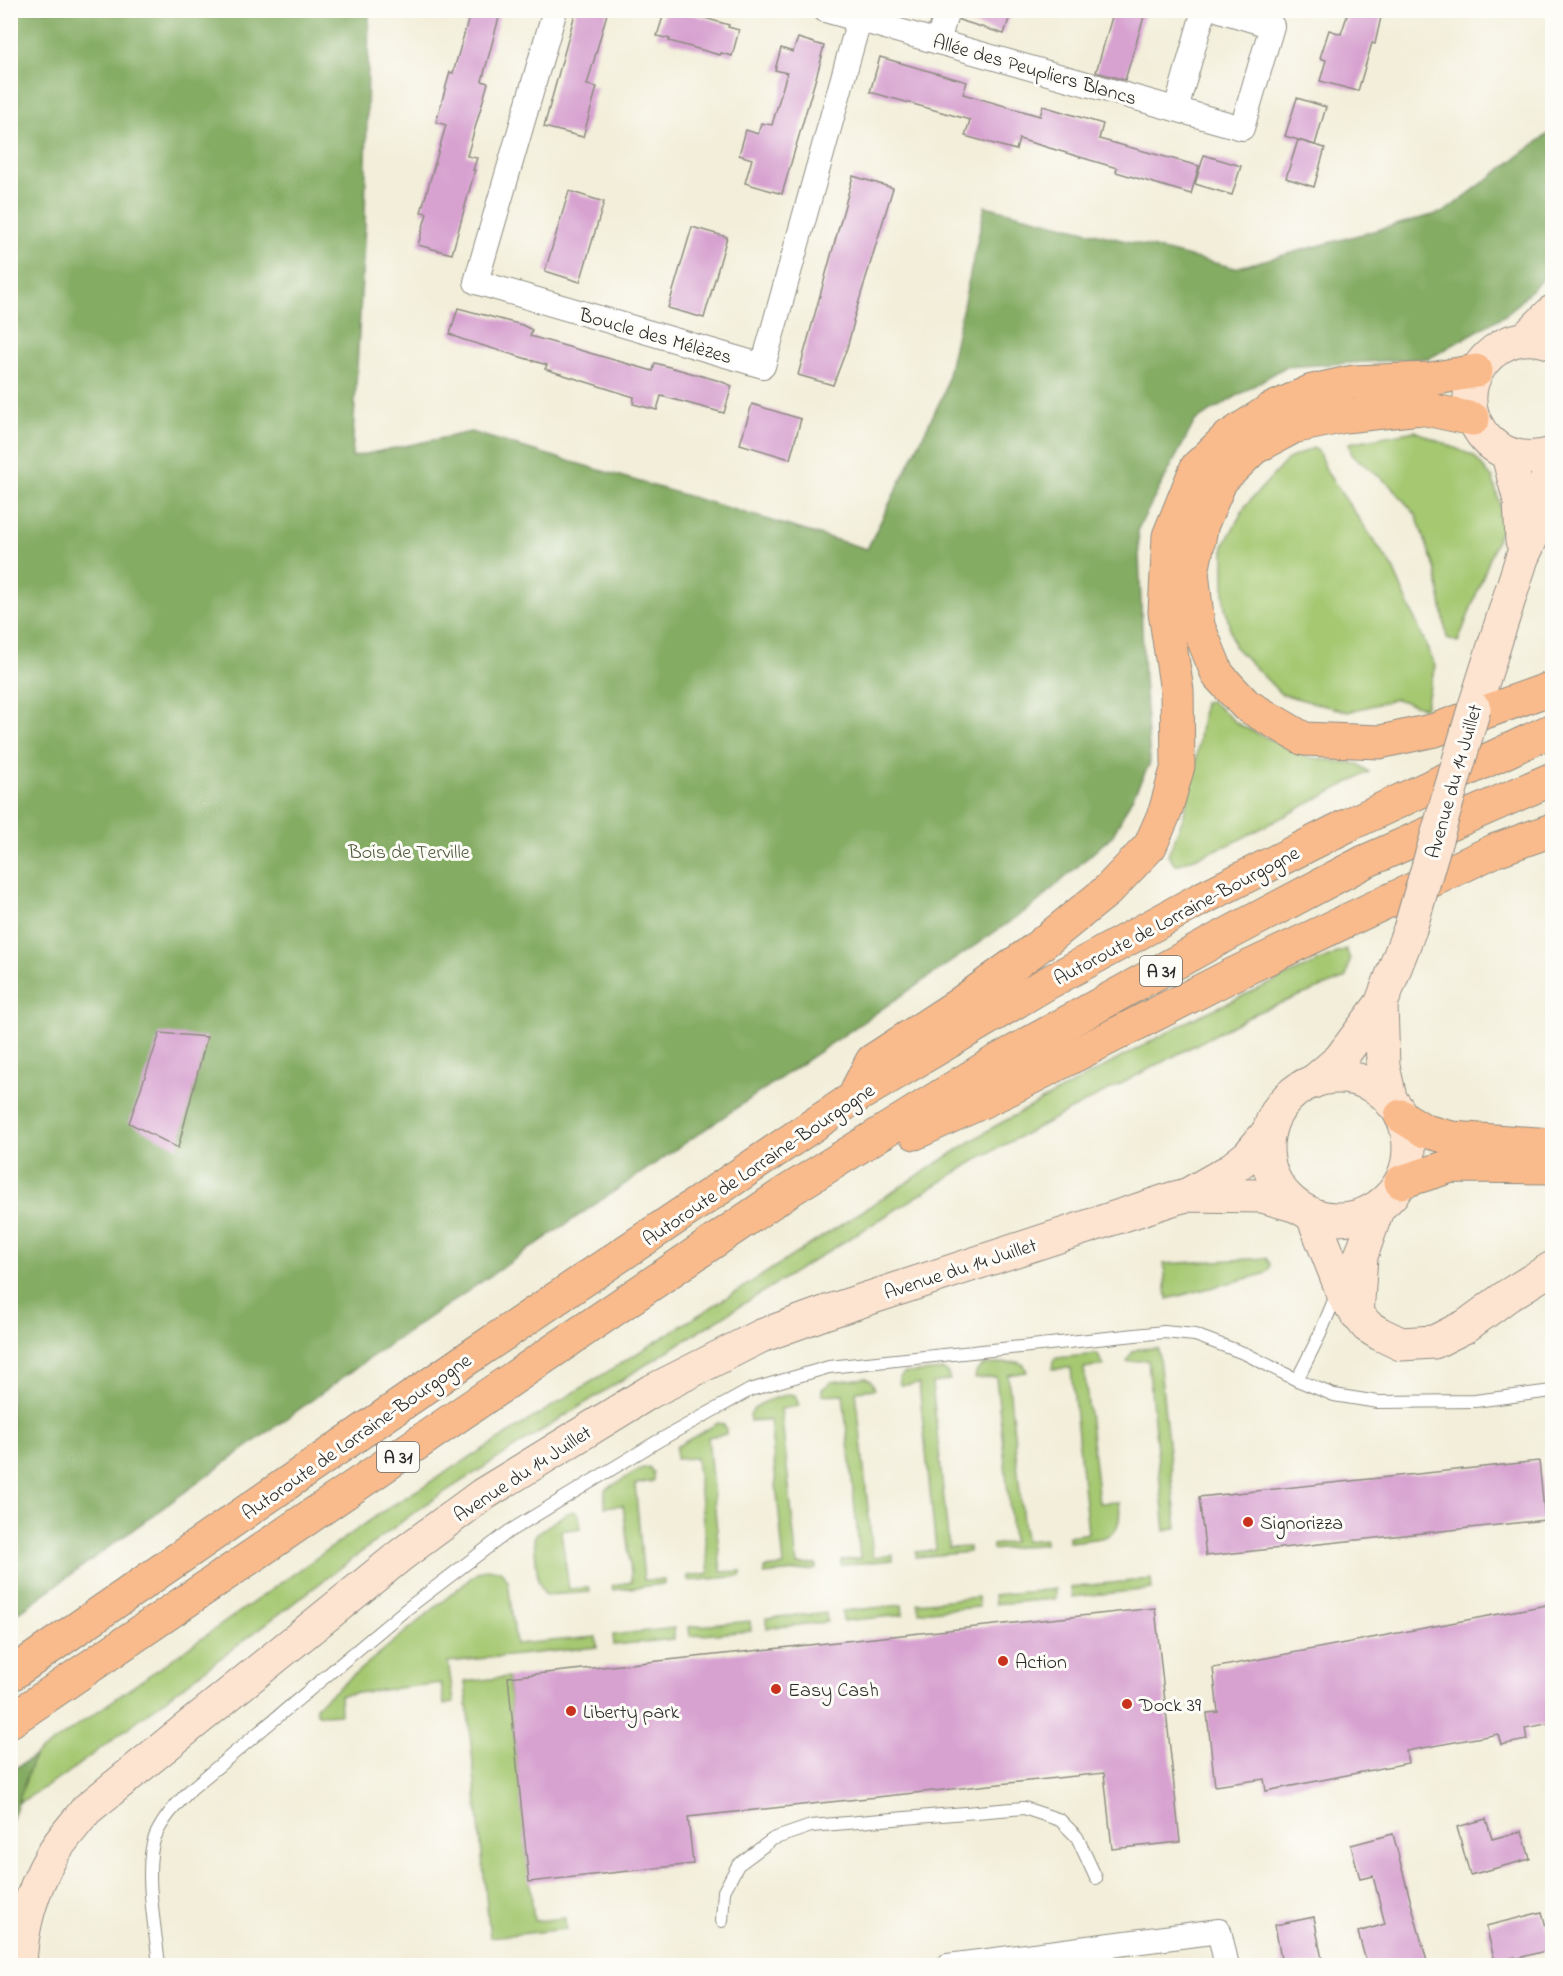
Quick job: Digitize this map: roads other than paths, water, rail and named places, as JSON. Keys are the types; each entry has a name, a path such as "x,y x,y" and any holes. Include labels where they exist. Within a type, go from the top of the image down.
{"highway":[{"path":"852,1099 872,1061 958,1005 1034,950 1107,891 1150,846 1165,812 1178,766 1177,691 1165,612 1169,536 1197,467 1234,433 1270,410 1311,391 1353,382 1431,380 1476,371"},
{"path":"1473,419 1421,408 1345,416 1293,427 1254,448 1221,480 1202,525 1192,572 1198,626 1218,675 1246,705 1304,739 1380,742 1434,730 1552,688"},
{"name":"Autoroute de Lorraine-Bourgogne","path":"10,1675 474,1354 852,1099 1044,985 1199,900 1348,825 1552,730"},
{"name":"Autoroute de Lorraine-Bourgogne","path":"10,1721 786,1193 992,1064 1211,943 1364,862 1552,779"},
{"path":"786,1193 1009,1089 1232,975 1496,849 1552,830"},
{"path":"1396,1109 1425,1131 1452,1138 1552,1144"},
{"path":"1401,1182 1451,1166 1552,1167"}],"main road":[{"path":"1552,312 1539,341 1506,343 1489,355 1476,371 1471,387 1470,403 1473,419 1481,434 1493,446 1508,455 1524,459 1541,458 1552,454"},
{"name":"Avenue du 14 Juillet","path":"1508,455 1520,501 1522,558"},
{"name":"Avenue du 14 Juillet","path":"1313,1082 1340,1059 1381,1004 1410,929 1474,709 1522,558 1539,522 1545,485 1552,464"},
{"name":"Avenue du 14 Juillet","path":"1381,1004 1383,1066 1396,1109"},
{"path":"1330,1078 1347,1078 1364,1082 1378,1090 1396,1109 1407,1132 1409,1149 1407,1165 1401,1182 1391,1196 1378,1207 1346,1219 1329,1219 1305,1210 1285,1195 1275,1181 1269,1165 1267,1148 1269,1131 1275,1115 1285,1101 1298,1090 1313,1082 1330,1078"},
{"name":"Avenue du 14 Juillet","path":"20,1965 21,1945 29,1906 52,1854 86,1810 401,1555 482,1495 648,1393 761,1336 838,1308 1187,1195 1229,1171 1248,1156 1269,1131"},
{"name":"Avenue du 14 Juillet","path":"1187,1195 1262,1196 1305,1210"},
{"path":"1357,1315 1361,1256 1378,1207"},
{"path":"1305,1210 1330,1255 1345,1298 1357,1315 1367,1326 1401,1344 1434,1342 1466,1326 1507,1296 1552,1268"}],"street":[{"name":"Boucle des Mélèzes","path":"555,10 476,282 763,366 859,20"},
{"name":"Allée des Peupliers Blancs","path":"825,10 1242,128 1272,26 1220,10"},
{"path":"938,42 947,10"},
{"path":"1176,109 1204,10"},
{"path":"948,1965 1219,1931 1227,1965"}],"lane":[{"path":"1297,1380 1340,1286"},
{"path":"159,1965 150,1878 155,1839 167,1815 191,1789 404,1611 508,1532 658,1441 750,1390 830,1367 1164,1332 1195,1335 1246,1354 1297,1380 1334,1395 1378,1402 1475,1401 1552,1391"},
{"path":"722,1921 724,1891 738,1865 773,1839 811,1826 1023,1808 1060,1820 1077,1837 1096,1878"}],"place":[{"name":"Signorizza","path":"1248,1522"},
{"name":"Action","path":"1003,1661"},
{"name":"Easy Cash","path":"776,1689"},
{"name":"Dock 39","path":"1127,1704"},
{"name":"Liberty park","path":"571,1711"}],"park label":[{"name":"Bois de Terville","path":"409,851"}]}
